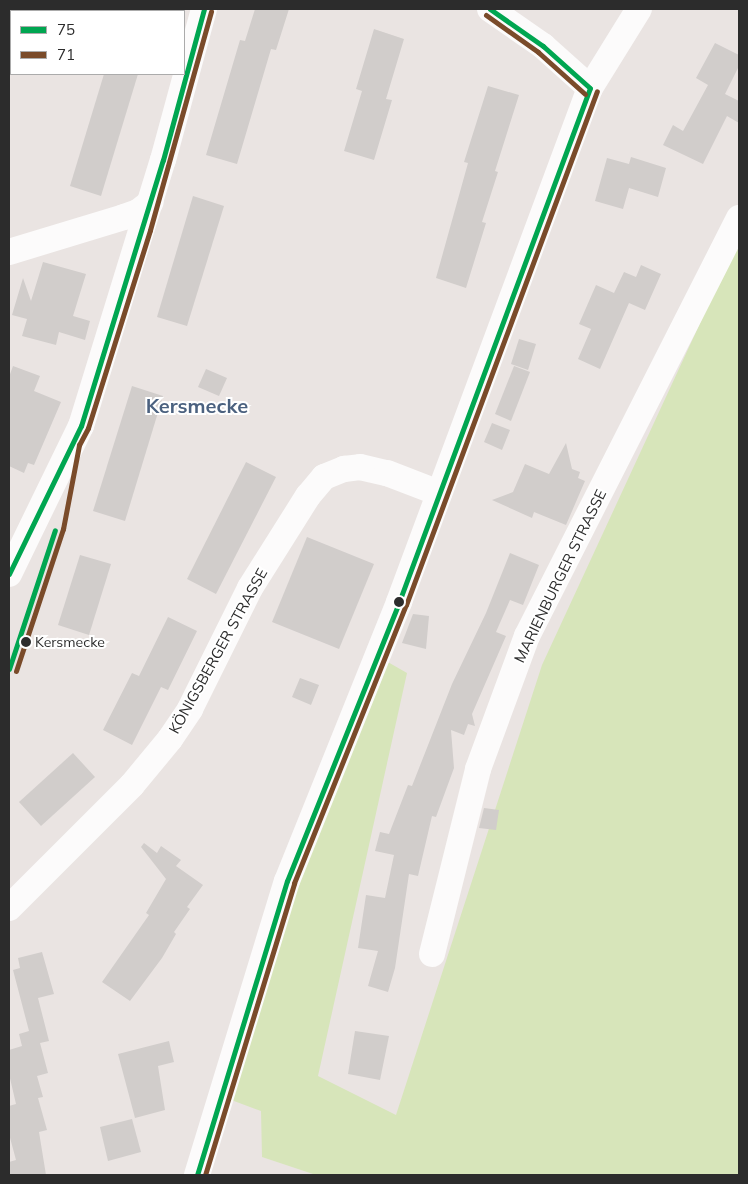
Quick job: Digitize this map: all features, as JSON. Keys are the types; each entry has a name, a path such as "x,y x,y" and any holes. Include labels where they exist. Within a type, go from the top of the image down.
{"street":[{"path":"9,574 81,426 151,202 204,9"},
{"path":"490,9 543,46 590,88"},
{"path":"197,1175 287,881 439,493 590,88 639,9"},
{"path":"9,252 124,217 138,212 151,202"},
{"name":"MARIENBURGER STRASSE","path":"432,954 478,769 527,636 739,218"},
{"name":"KÖNIGSBERGER STRASSE","path":"10,903 132,785 170,739 190,709 250,588 308,496 324,477 344,468 360,467 387,472 439,493"}],"green space":[{"path":"739,239 739,1175 316,1175 262,1157 261,1111 226,1098 293,881 386,661 407,673 318,1076 396,1115 542,665"}],"building":[{"path":"255,9 289,9 276,50 271,49 237,164 206,155 240,40 245,41"},
{"path":"374,29 404,39 386,99 392,100 374,160 344,151 362,91 356,89"},
{"path":"715,43 739,55 739,66 725,94 739,101 739,123 727,116 703,164 663,145 673,125 683,131 708,85 696,78"},
{"path":"104,75 138,75 101,196 70,186"},
{"path":"488,86 519,95 495,171 498,172 482,222 486,223 466,288 436,278 468,163 464,162"},
{"path":"631,157 666,168 658,197 629,188 623,209 595,201 607,158 629,164"},
{"path":"193,196 224,206 187,326 157,317"},
{"path":"43,262 86,274 73,316 90,321 85,340 59,332 56,345 22,336 27,319 12,315 23,278 31,301"},
{"path":"641,265 661,274 645,310 629,303 600,369 578,359 591,329 579,324 596,285 614,293 624,272 636,277"},
{"path":"519,339 536,344 528,370 511,364"},
{"path":"13,366 40,376 34,391 61,402 34,465 28,463 24,473 9,466 9,377"},
{"path":"514,366 530,372 511,421 495,414"},
{"path":"206,369 227,378 219,396 198,387"},
{"path":"132,386 163,396 125,521 93,511"},
{"path":"492,423 510,430 502,450 484,442"},
{"path":"566,443 572,469 580,472 578,478 585,481 566,525 534,512 532,518 492,500 513,492 525,464 549,474"},
{"path":"246,462 276,477 216,594 187,579"},
{"path":"307,537 374,564 339,649 272,622"},
{"path":"510,553 539,565 523,605 510,600 496,632 506,636 472,714 475,726 468,724 464,735 451,730 454,768 436,817 432,816 418,876 409,874 395,968 388,992 368,986 378,951 358,948 366,895 385,898 394,855 375,851 380,832 389,834 408,785 412,786 452,684 486,613"},
{"path":"80,555 111,564 89,635 58,625"},
{"path":"413,614 429,616 426,649 402,643"},
{"path":"168,617 197,631 168,690 161,687 132,745 103,730 132,673 139,676"},
{"path":"300,678 319,685 311,705 292,697"},
{"path":"73,753 95,777 41,826 19,802"},
{"path":"484,808 499,810 496,830 479,828"},
{"path":"144,843 157,853 161,846 181,860 176,866 203,885 187,907 190,909 174,932 176,934 162,958 130,1001 102,982 149,915 146,913 166,879 141,847"},
{"path":"42,952 54,994 38,998 49,1041 40,1043 48,1073 37,1076 43,1097 38,1098 47,1130 39,1132 46,1175 9,1175 9,1162 16,1160 9,1134 9,1106 16,1104 9,1074 9,1050 22,1046 19,1034 29,1031 13,970 20,968 18,958"},
{"path":"355,1031 389,1036 380,1080 348,1074"},
{"path":"169,1041 174,1062 158,1066 165,1110 135,1118 118,1054"},
{"path":"132,1119 141,1152 108,1161 100,1127"}],"transit line":[{"name":"75","path":"9,574 81,426 163,160 204,9"},
{"name":"75","path":"490,9 543,46 590,88"},
{"name":"71","path":"16,671 63,529 79,445 88,428 150,230 211,11"},
{"name":"71","path":"486,15 538,52 585,94"},
{"name":"75","path":"197,1175 287,881 399,602 590,88"},
{"name":"71","path":"205,1175 294,883 406,605 597,91"},
{"name":"75","path":"9,669 55,530"}],"place":[{"name":"Kersmecke","path":"26,642"}],"district":[{"name":"Kersmecke","path":"197,405"}]}
